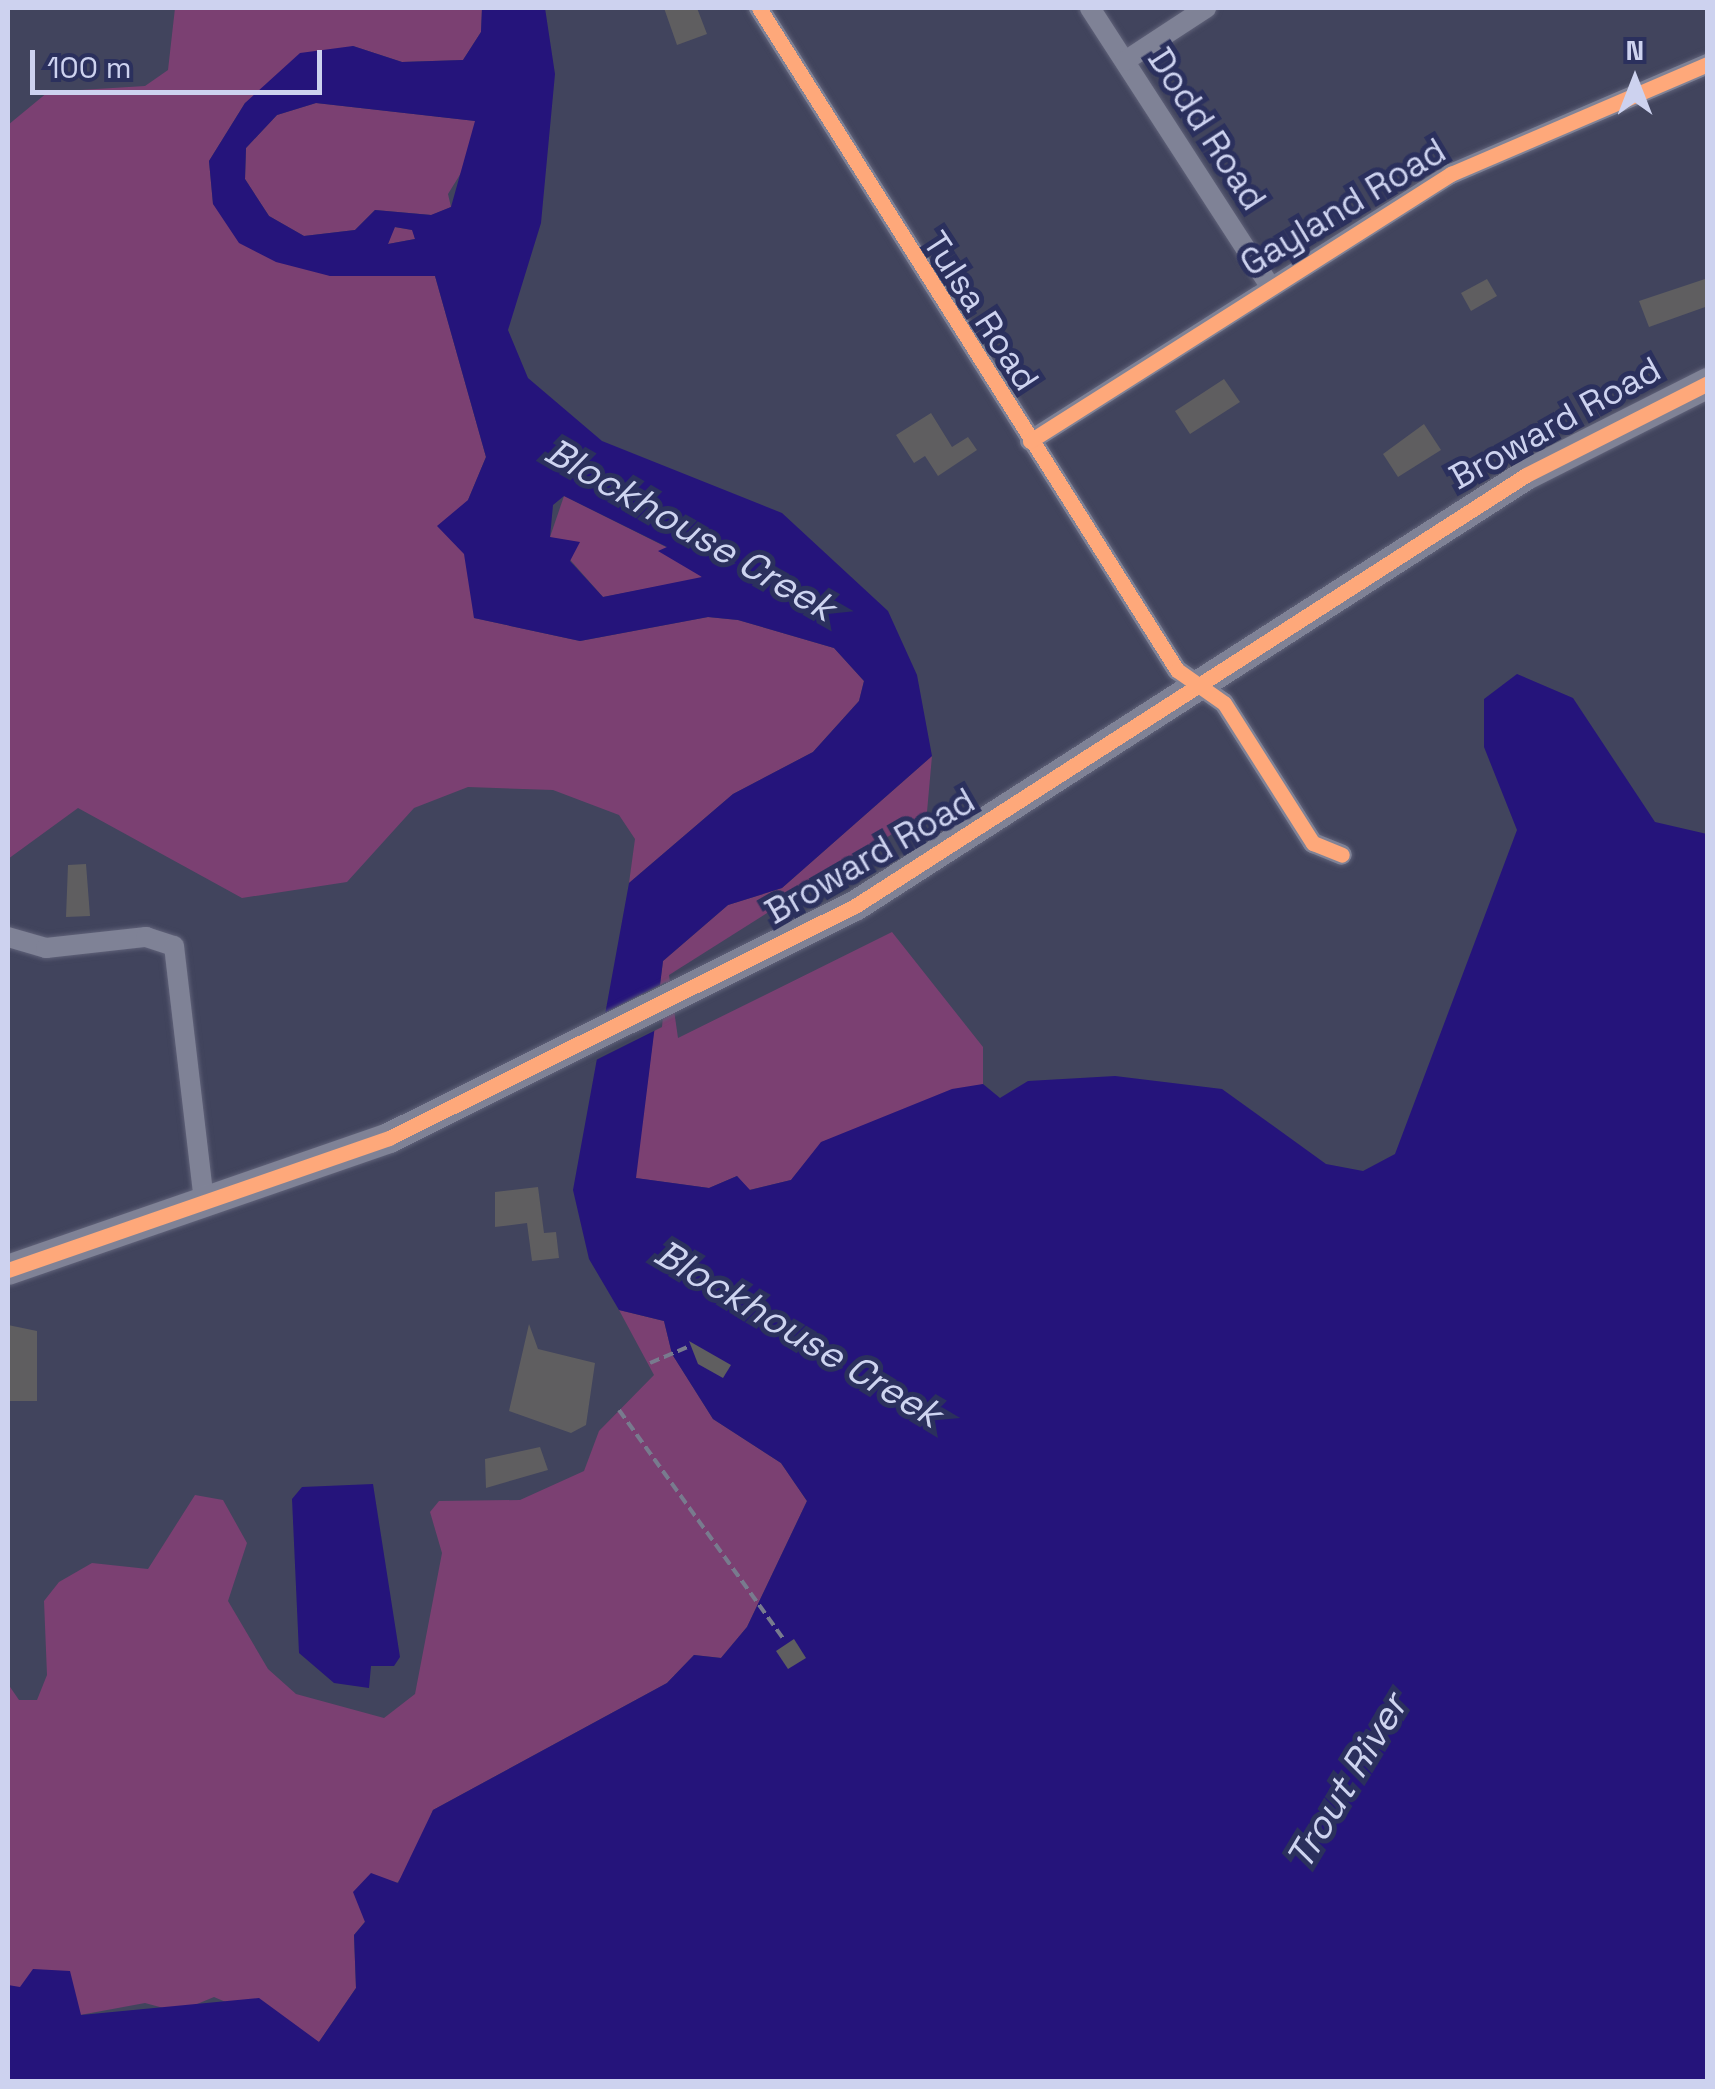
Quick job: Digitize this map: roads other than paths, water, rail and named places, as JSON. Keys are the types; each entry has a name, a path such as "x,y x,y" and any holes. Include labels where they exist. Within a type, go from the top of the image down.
{"main road":[{"name":"Broward Road","path":"8,1270 389,1138 675,998 940,855 1526,475 1708,383"}],"street":[{"name":"Tulsa Road","path":"759,8 1176,670 1224,702 1313,843 1342,854"},
{"name":"Dodd Road","path":"1090,8 1270,286"},
{"path":"1125,60 1206,8"},
{"name":"Gayland Road","path":"1030,442 1270,286 1500,149 1708,64"},
{"path":"8,937 46,948 146,936 174,946 204,1202"}],"water":[{"path":"482,8 545,8 555,74 541,223 508,330 528,378 602,441 782,513 888,611 917,675 932,756 782,888 728,905 663,961 636,1178 709,1188 737,1176 750,1190 791,1180 821,1142 952,1089 983,1084 1000,1098 1028,1081 1115,1076 1222,1089 1326,1164 1363,1171 1395,1154 1517,830 1484,747 1484,699 1517,674 1573,698 1655,822 1707,834 1707,2081 8,2081 8,1985 20,1987 33,1969 70,1971 81,2015 259,1998 319,2042 356,1988 354,1935 365,1922 353,1892 371,1873 398,1883 433,1810 667,1683 694,1655 721,1658 747,1627 807,1501 781,1463 713,1419 672,1354 664,1321 619,1310 589,1259 573,1190 629,883 733,794 813,752 859,701 864,681 834,648 738,620 708,617 580,641 474,618 464,554 437,526 468,500 486,457 435,276 330,276 276,262 239,243 213,204 209,161 245,103 300,53 353,46 402,62 463,60 481,32","holes":["316,103 475,121 451,207 431,215 375,210 355,230 304,236 269,216 245,179 246,148 277,115","395,227 412,230 415,239 388,244","564,496 667,547 658,551 702,577 603,597 570,561 580,542 550,537 553,505"]},
{"path":"373,1484 400,1657 394,1666 371,1666 369,1688 334,1683 299,1653 292,1499 302,1487"}],"water label":[{"name":"Blockhouse Creek","path":"690,530"},
{"name":"Blockhouse Creek","path":"798,1334"},
{"name":"Trout River","path":"1347,1782"}]}
